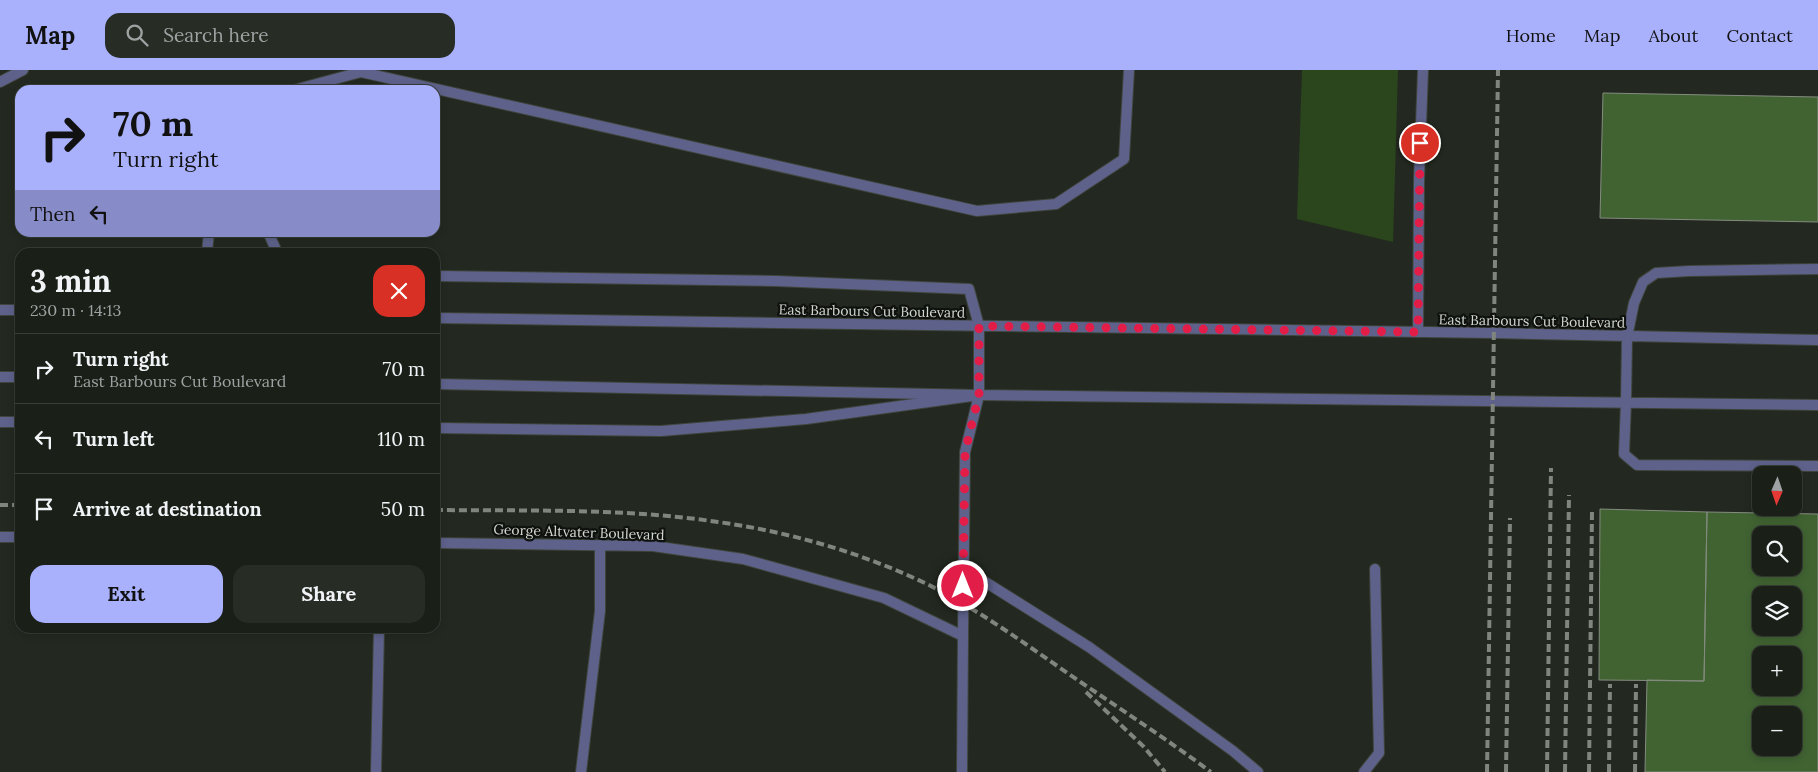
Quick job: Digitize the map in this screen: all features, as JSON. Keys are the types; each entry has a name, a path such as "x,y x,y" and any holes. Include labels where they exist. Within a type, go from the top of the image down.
{"street":[{"path":"0,82 24,70"},
{"path":"440,90 977,212 1056,204 1124,159 1129,70"},
{"path":"1418,332 1419,180 1423,70"},
{"path":"313,85 361,72 418,85"},
{"path":"1818,269 1656,273 1643,282 1634,303 1627,336 1624,454 1637,465 1818,466"},
{"path":"440,276 776,281 969,289 979,326 979,395 965,452 962,772"},
{"path":"0,310 15,310"},
{"name":"East Barbours Cut Boulevard","path":"440,318 1418,332 1818,340"},
{"path":"0,377 15,377"},
{"path":"440,384 979,395 1818,405"},
{"path":"440,428 661,431 806,419 979,395"},
{"path":"0,422 15,422"},
{"path":"0,537 15,538"},
{"name":"George Altvater Boulevard","path":"440,543 653,546 743,559 884,598 963,636"},
{"path":"580,772 600,610 600,545"},
{"path":"963,568 1089,647 1234,750 1258,772"},
{"path":"1364,772 1379,753 1375,569"},
{"path":"376,772 379,633"}],"green space":[{"path":"1302,70 1398,70 1393,242 1297,219"}],"building":[{"path":"1603,93 1818,97 1818,222 1600,218"},
{"path":"1600,509 1707,512 1704,681 1599,680"},
{"path":"1707,512 1752,513 1752,516 1802,516 1802,514 1818,514 1818,772 1645,772 1647,680 1704,681"}],"railway":[{"path":"1487,772 1498,70"},
{"path":"1547,772 1551,468"},
{"path":"1565,772 1569,495"},
{"path":"0,505 15,505"},
{"path":"440,510 577,511 648,514 745,526 826,545 904,574 929,585 969,607 1026,644 1211,772"},
{"path":"1589,772 1592,512"},
{"path":"1506,772 1510,518"},
{"path":"1609,772 1610,684"},
{"path":"1635,772 1636,684"},
{"path":"1086,692 1144,747 1165,772"}],"route":[{"path":"963,586 965,452 979,395 979,326 1418,332 1420,143"}]}
